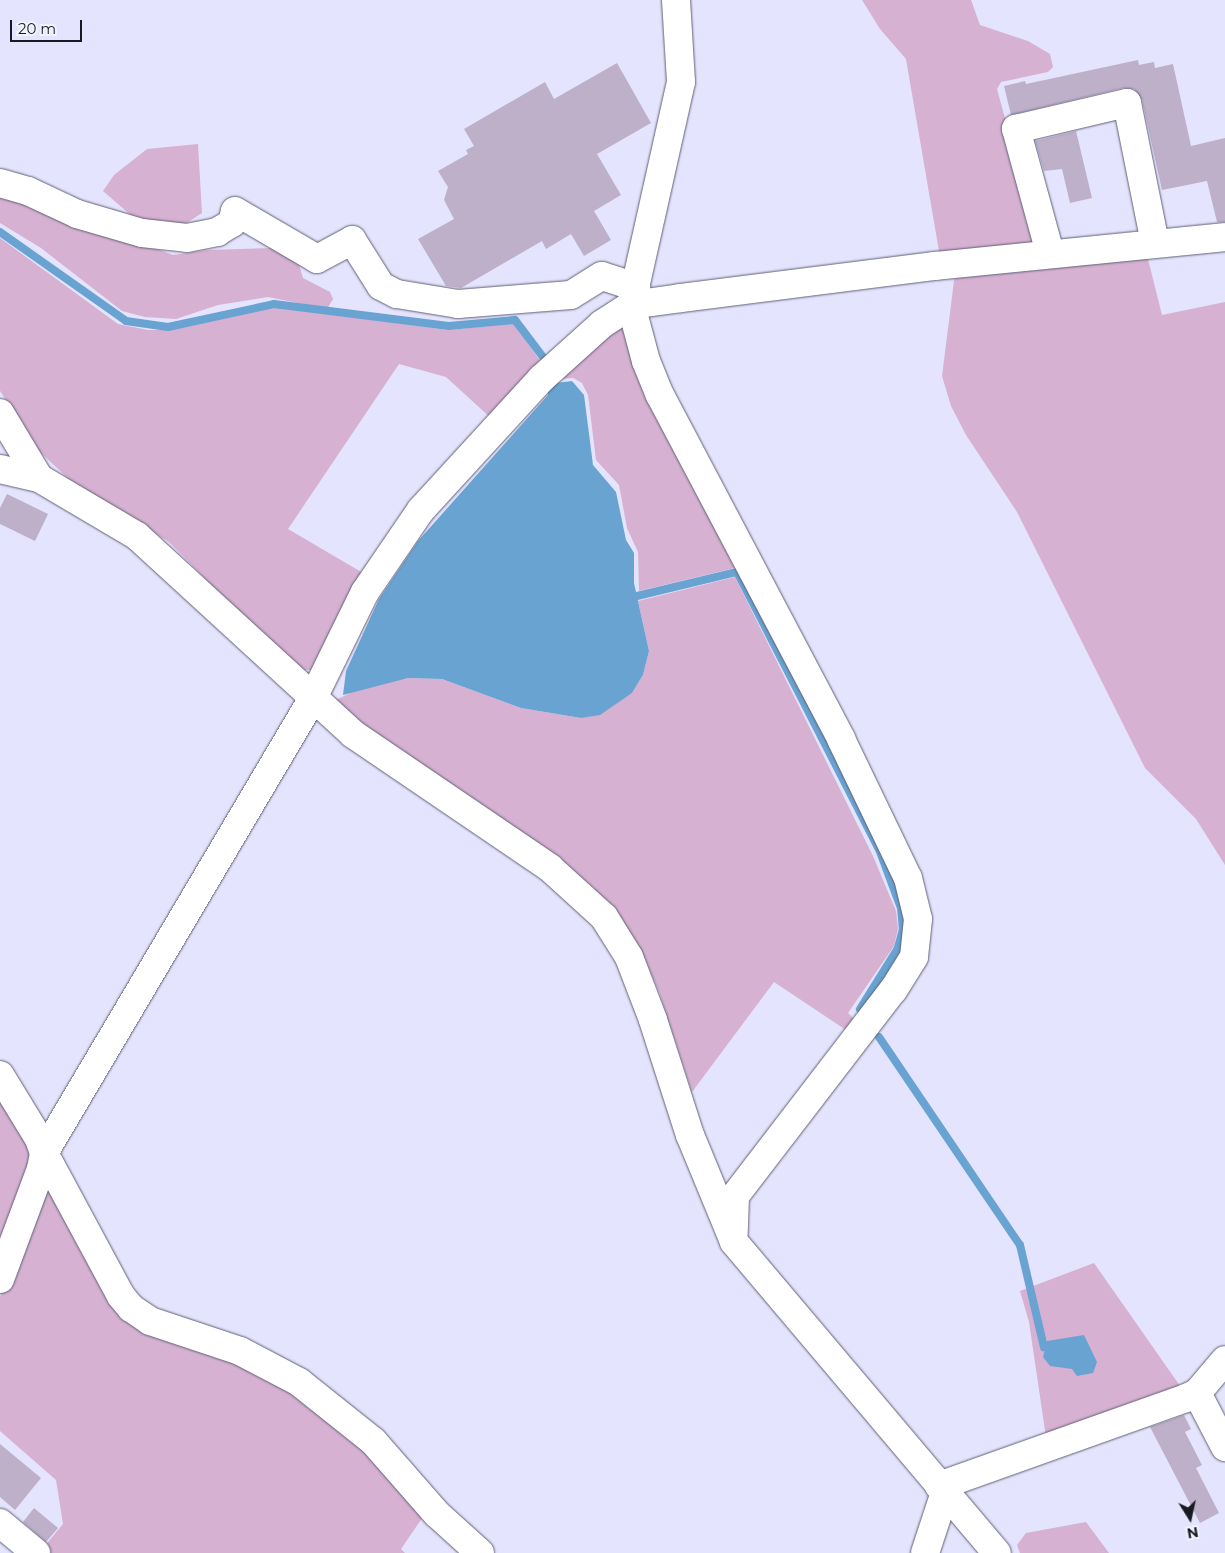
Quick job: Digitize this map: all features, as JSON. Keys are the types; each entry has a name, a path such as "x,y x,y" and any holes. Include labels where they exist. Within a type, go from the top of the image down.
{"street":[{"path":"676,0 680,19 681,82 634,296 646,361 660,395 840,739 908,878 918,919 914,957 893,990 734,1196 734,1242"},
{"path":"1050,253 1016,129 1127,103 1155,243"},
{"path":"0,182 28,191 77,214 142,233 187,238 217,232 232,223 235,211 317,259 352,240 381,286 397,294 458,304 571,295 602,276 634,296"},
{"path":"0,1279 41,1169 44,1153 313,698 365,592 421,510 541,378 634,296 1225,237"},
{"path":"0,413 39,478"},
{"path":"0,469 39,478 137,536 353,734 550,868 604,917 629,957 653,1020 690,1135 734,1242 997,1553"},
{"path":"0,1075 39,1138 44,1153 121,1296 131,1308 150,1321 240,1351 299,1382 373,1441 437,1514 480,1553"},
{"path":"942,1489 1197,1393 1225,1360"},
{"path":"1197,1393 1225,1447"},
{"path":"925,1553 942,1489"},
{"path":"0,1523 36,1553"}],"shaded area":[{"path":"862,0 971,0 980,25 1028,41 1050,54 1053,67 1048,72 1001,82 997,89 1039,243 940,257 906,59 880,29"},
{"path":"198,144 202,213 179,228 141,224 103,191 114,175 147,149"},
{"path":"0,188 173,255 207,250 272,248 296,254 303,278 330,292 333,299 327,309 268,297 218,305 176,319 145,317 122,311 41,248 0,223"},
{"path":"0,238 118,324 148,330 167,330 275,307 448,330 514,324 544,366 493,420 446,377 399,364 288,529 363,573 312,670 296,670 169,542 71,481 41,453 0,391"},
{"path":"1146,251 1162,315 1225,302 1225,865 1196,819 1145,768 1017,512 966,435 951,406 942,376 955,273"},
{"path":"626,321 739,567 639,591 638,552 627,528 619,485 596,460 588,395 582,383 573,378 560,379"},
{"path":"735,577 873,856 896,911 898,929 894,946 848,1013 857,1022 849,1032 774,982 692,1092 659,992 645,960 594,888 549,851 355,720 334,701 360,688 382,683 408,678 442,679 521,708 581,718 632,693 643,675 649,651 638,601"},
{"path":"0,1084 38,1150 0,1262"},
{"path":"45,1175 121,1306 302,1390 427,1511 401,1549 405,1553 49,1553 43,1548 63,1524 56,1480 0,1431 0,1297"},
{"path":"1094,1263 1185,1393 1047,1444 1029,1322 1020,1291"},
{"path":"1086,1522 1109,1553 1020,1553 1017,1545 1026,1533"}],"water":[{"path":"572,381 584,395 593,465 616,492 626,540 634,553 634,583 649,651 643,675 632,693 600,715 581,718 521,708 442,679 408,678 343,695 346,671 379,599 418,541 548,395 548,390 557,383"},
{"path":"1084,1335 1097,1362 1093,1373 1077,1376 1072,1369 1050,1366 1043,1357 1047,1341"}],"building":[{"path":"1138,60 1139,65 1154,62 1155,68 1173,64 1191,146 1225,138 1225,222 1217,222 1207,181 1162,190 1142,100 1134,89 1123,88 1011,115 1004,86 1025,81 1026,84"},
{"path":"617,63 651,123 597,154 621,195 594,211 611,240 584,256 571,234 546,249 542,241 461,288 446,286 418,239 454,219 444,200 448,187 438,171 468,154 466,150 474,146 464,129 545,82 554,99"},
{"path":"1076,131 1092,198 1070,203 1062,169 1044,171 1035,141"},
{"path":"7,494 48,514 35,541 0,524 0,508"},
{"path":"1184,1415 1191,1429 1185,1432 1202,1465 1196,1468 1219,1513 1200,1523 1150,1427"},
{"path":"0,1444 41,1478 15,1510 0,1497"},
{"path":"34,1508 58,1528 46,1542 23,1522"}],"waterway":[{"path":"0,232 126,321 168,327 274,304 449,326 515,320 543,357"},
{"path":"637,596 737,572 879,849 901,908 903,929 898,948 860,1009"},
{"path":"879,1037 1020,1245 1044,1347"}]}
